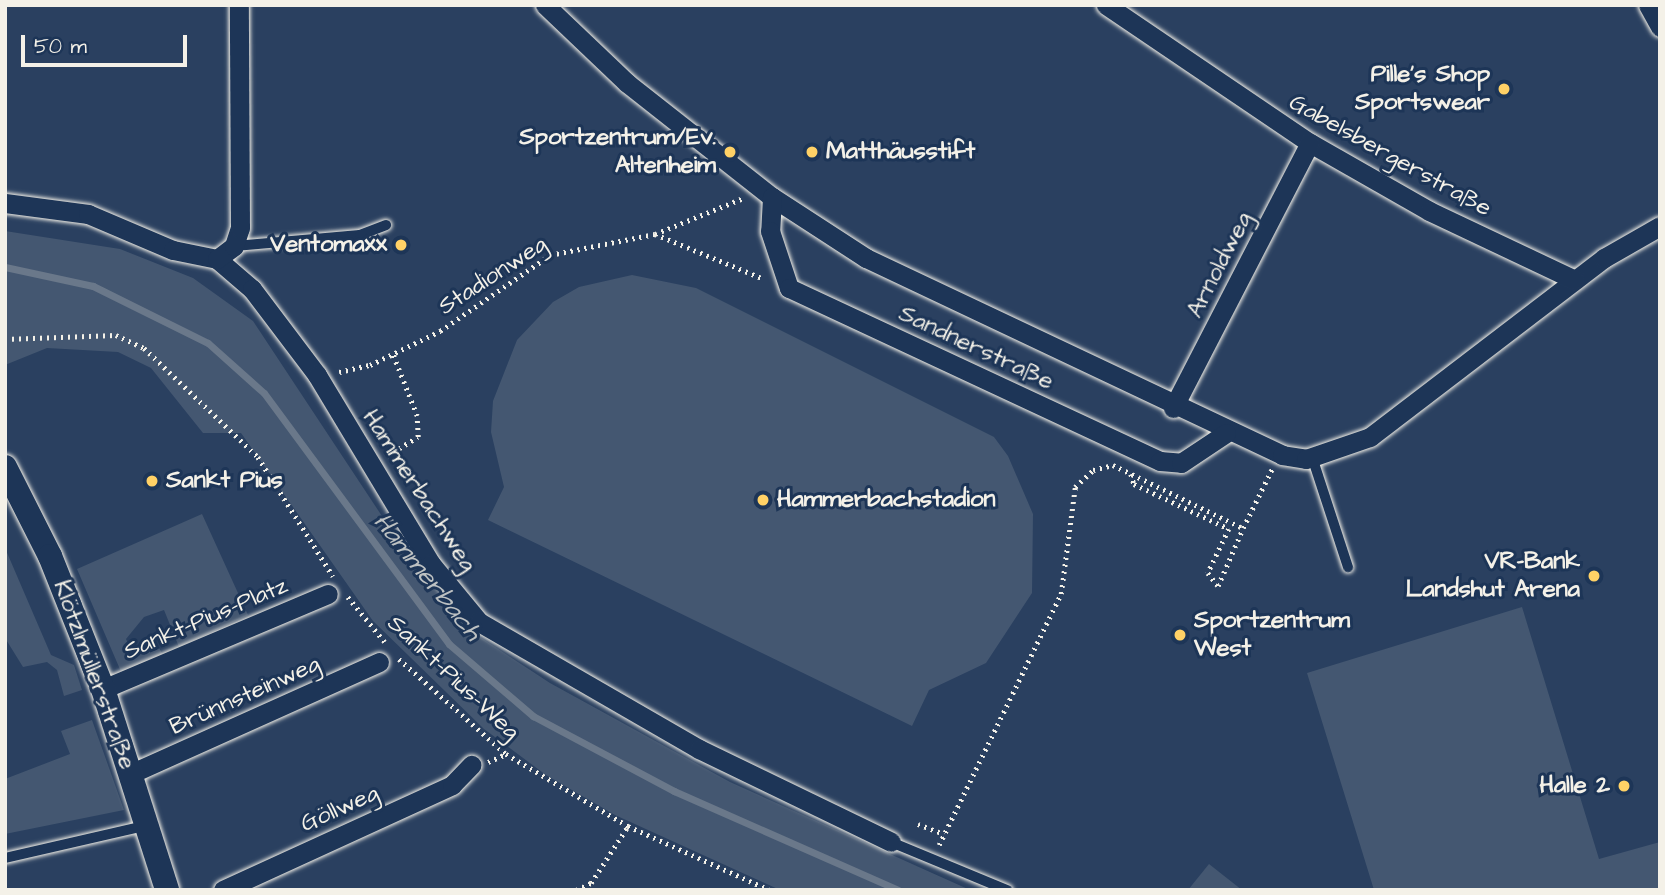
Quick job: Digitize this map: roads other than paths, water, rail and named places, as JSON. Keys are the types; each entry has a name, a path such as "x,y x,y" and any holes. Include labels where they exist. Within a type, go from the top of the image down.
{"street":[{"path":"217,259 234,246 243,191 239,5"},
{"name":"Gabelsbergerstraße","path":"1106,5 1310,143 1429,211 1575,280"},
{"path":"1648,5 1660,27"},
{"name":"Sandnerstraße","path":"553,8 627,83 772,197 866,258 1173,408 1282,455 1312,457 1370,437 1575,280"},
{"name":"Arnoldweg","path":"1173,408 1310,143"},
{"name":"Sandnerstraße","path":"772,197 770,231 789,288 1160,461 1181,463 1226,433"},
{"name":"Hammerbachweg","path":"5,203 88,214 173,250 217,259 252,289 317,374 431,564 479,622 699,749 891,842"},
{"path":"1575,280 1660,226"},
{"name":"Klötzlmüllerstraße","path":"5,467 103,689 167,890"},
{"name":"Sankt-Pius-Platz","path":"103,689 328,594"},
{"name":"Brünnsteinweg","path":"130,774 379,662"},
{"name":"Göllweg","path":"223,890 452,785 471,765"}],"lane":[{"path":"234,246 360,235 386,225"},
{"path":"1312,457 1348,567"},
{"path":"5,858 147,825"},
{"path":"891,842 1007,890"}],"waterway":[{"name":"Hammerbach","path":"5,267 93,286 208,343 264,393 449,644 533,716 674,791 898,890"}],"place":[{"name":"Pille's Shop Sportswear","path":"1504,89"},
{"name":"Sportzentrum/Ev. Altenheim","path":"730,152"},
{"name":"Matthäusstift","path":"812,152"},
{"name":"Ventomaxx","path":"401,245"},
{"name":"Sankt Pius","path":"152,481"},
{"name":"Hammerbachstadion","path":"763,500"},
{"name":"VR-Bank Landshut Arena","path":"1594,576"},
{"name":"Sportzentrum West","path":"1180,635"},
{"name":"Halle 2","path":"1624,786"}]}
